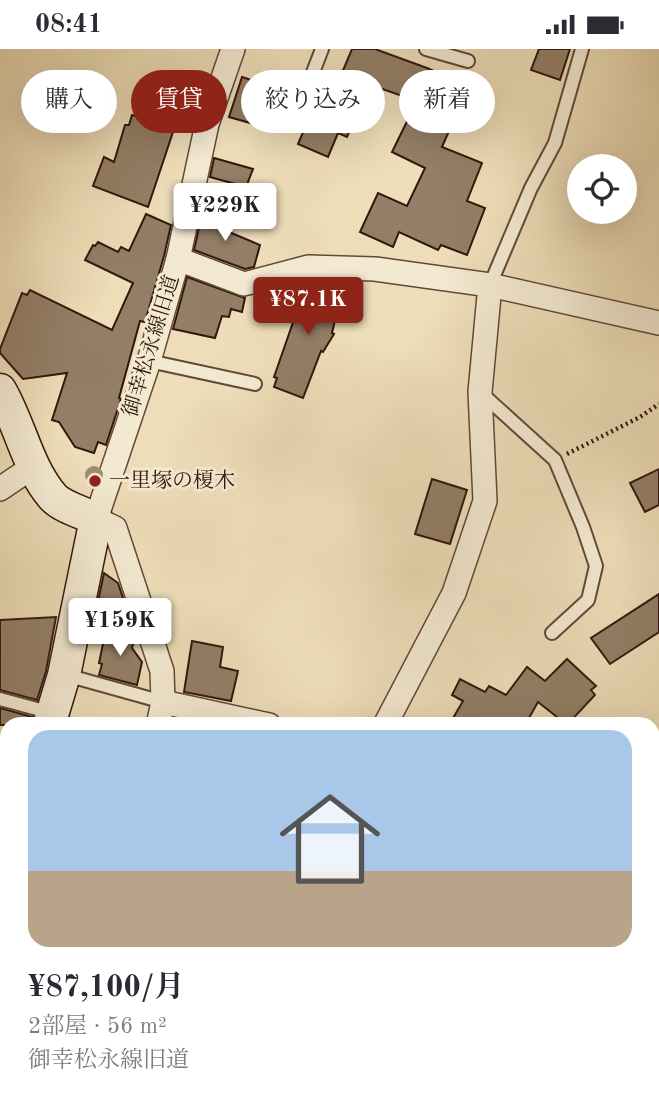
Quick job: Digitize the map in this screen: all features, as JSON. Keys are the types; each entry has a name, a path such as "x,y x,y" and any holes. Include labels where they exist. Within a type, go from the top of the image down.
{"main road":[{"path":"0,390 10,407 34,466 54,499 96,519 64,675 52,717"}],"street":[{"name":"御幸松永線旧道","path":"96,519 149,361 178,258 207,124 233,49"},
{"path":"178,258 244,283 308,267 375,269 491,285 659,323"},
{"path":"389,717 454,593 485,501 480,391 491,285"},
{"path":"0,489 34,466"},
{"path":"96,519 115,528 162,671 163,702 160,717"},
{"path":"163,702 232,717"}],"lane":[{"path":"314,70 322,49"},
{"path":"426,49 468,61"},
{"path":"491,285 531,188 555,143 582,49"},
{"path":"149,361 255,384"},
{"path":"480,391 555,460 596,566 588,600 552,633"},
{"path":"64,675 163,702"},
{"path":"0,699 46,717"}],"path":[{"path":"555,460 640,417 659,404"}],"building":[{"path":"352,49 375,49 432,70 399,70 399,95 385,90 385,70 343,70"},
{"path":"539,49 570,49 560,80 531,70"},
{"path":"241,80 241,120 229,117"},
{"path":"131,118 131,133 173,133 148,207 93,186 104,157 114,162 125,125 129,125"},
{"path":"303,133 338,133 328,157 298,144"},
{"path":"401,133 448,133 442,147 482,163 467,201 485,208 467,255 441,245 438,250 399,232 393,247 360,232 378,193 407,206 425,168 392,152"},
{"path":"214,158 253,169 246,187 210,177"},
{"path":"146,214 171,225 145,322 140,321 119,398 121,399 106,445 98,442 94,453 75,447 59,422 52,420 67,373 23,379 0,353 0,349 22,293 27,295 30,290 112,330 133,283 85,260 93,245 98,242 118,252 121,247 129,251"},
{"path":"202,214 233,222 229,232 260,245 254,267 245,269 194,250"},
{"path":"187,277 245,298 242,312 231,309 229,317 222,316 215,338 173,329"},
{"path":"307,282 343,287 332,333 334,334 323,352 321,351 303,398 274,387 277,378 274,377"},
{"path":"659,469 659,505 645,512 630,483"},
{"path":"432,479 467,490 450,544 415,534"},
{"path":"104,573 118,583 123,598 106,628 93,625"},
{"path":"659,594 659,632 610,664 591,638"},
{"path":"56,617 46,671 37,700 0,690 0,620"},
{"path":"106,629 135,637 132,648 142,662 137,685 99,675"},
{"path":"192,641 223,647 220,667 238,671 231,701 184,692"},
{"path":"567,659 596,686 591,690 595,695 574,717 557,717 538,702 530,717 454,717 463,701 452,695 460,679 485,692 489,686 506,695 527,667 545,681"},
{"path":"0,708 32,717 0,717"}],"place":[{"name":"一里塚の榎木","path":"95,481"}]}
